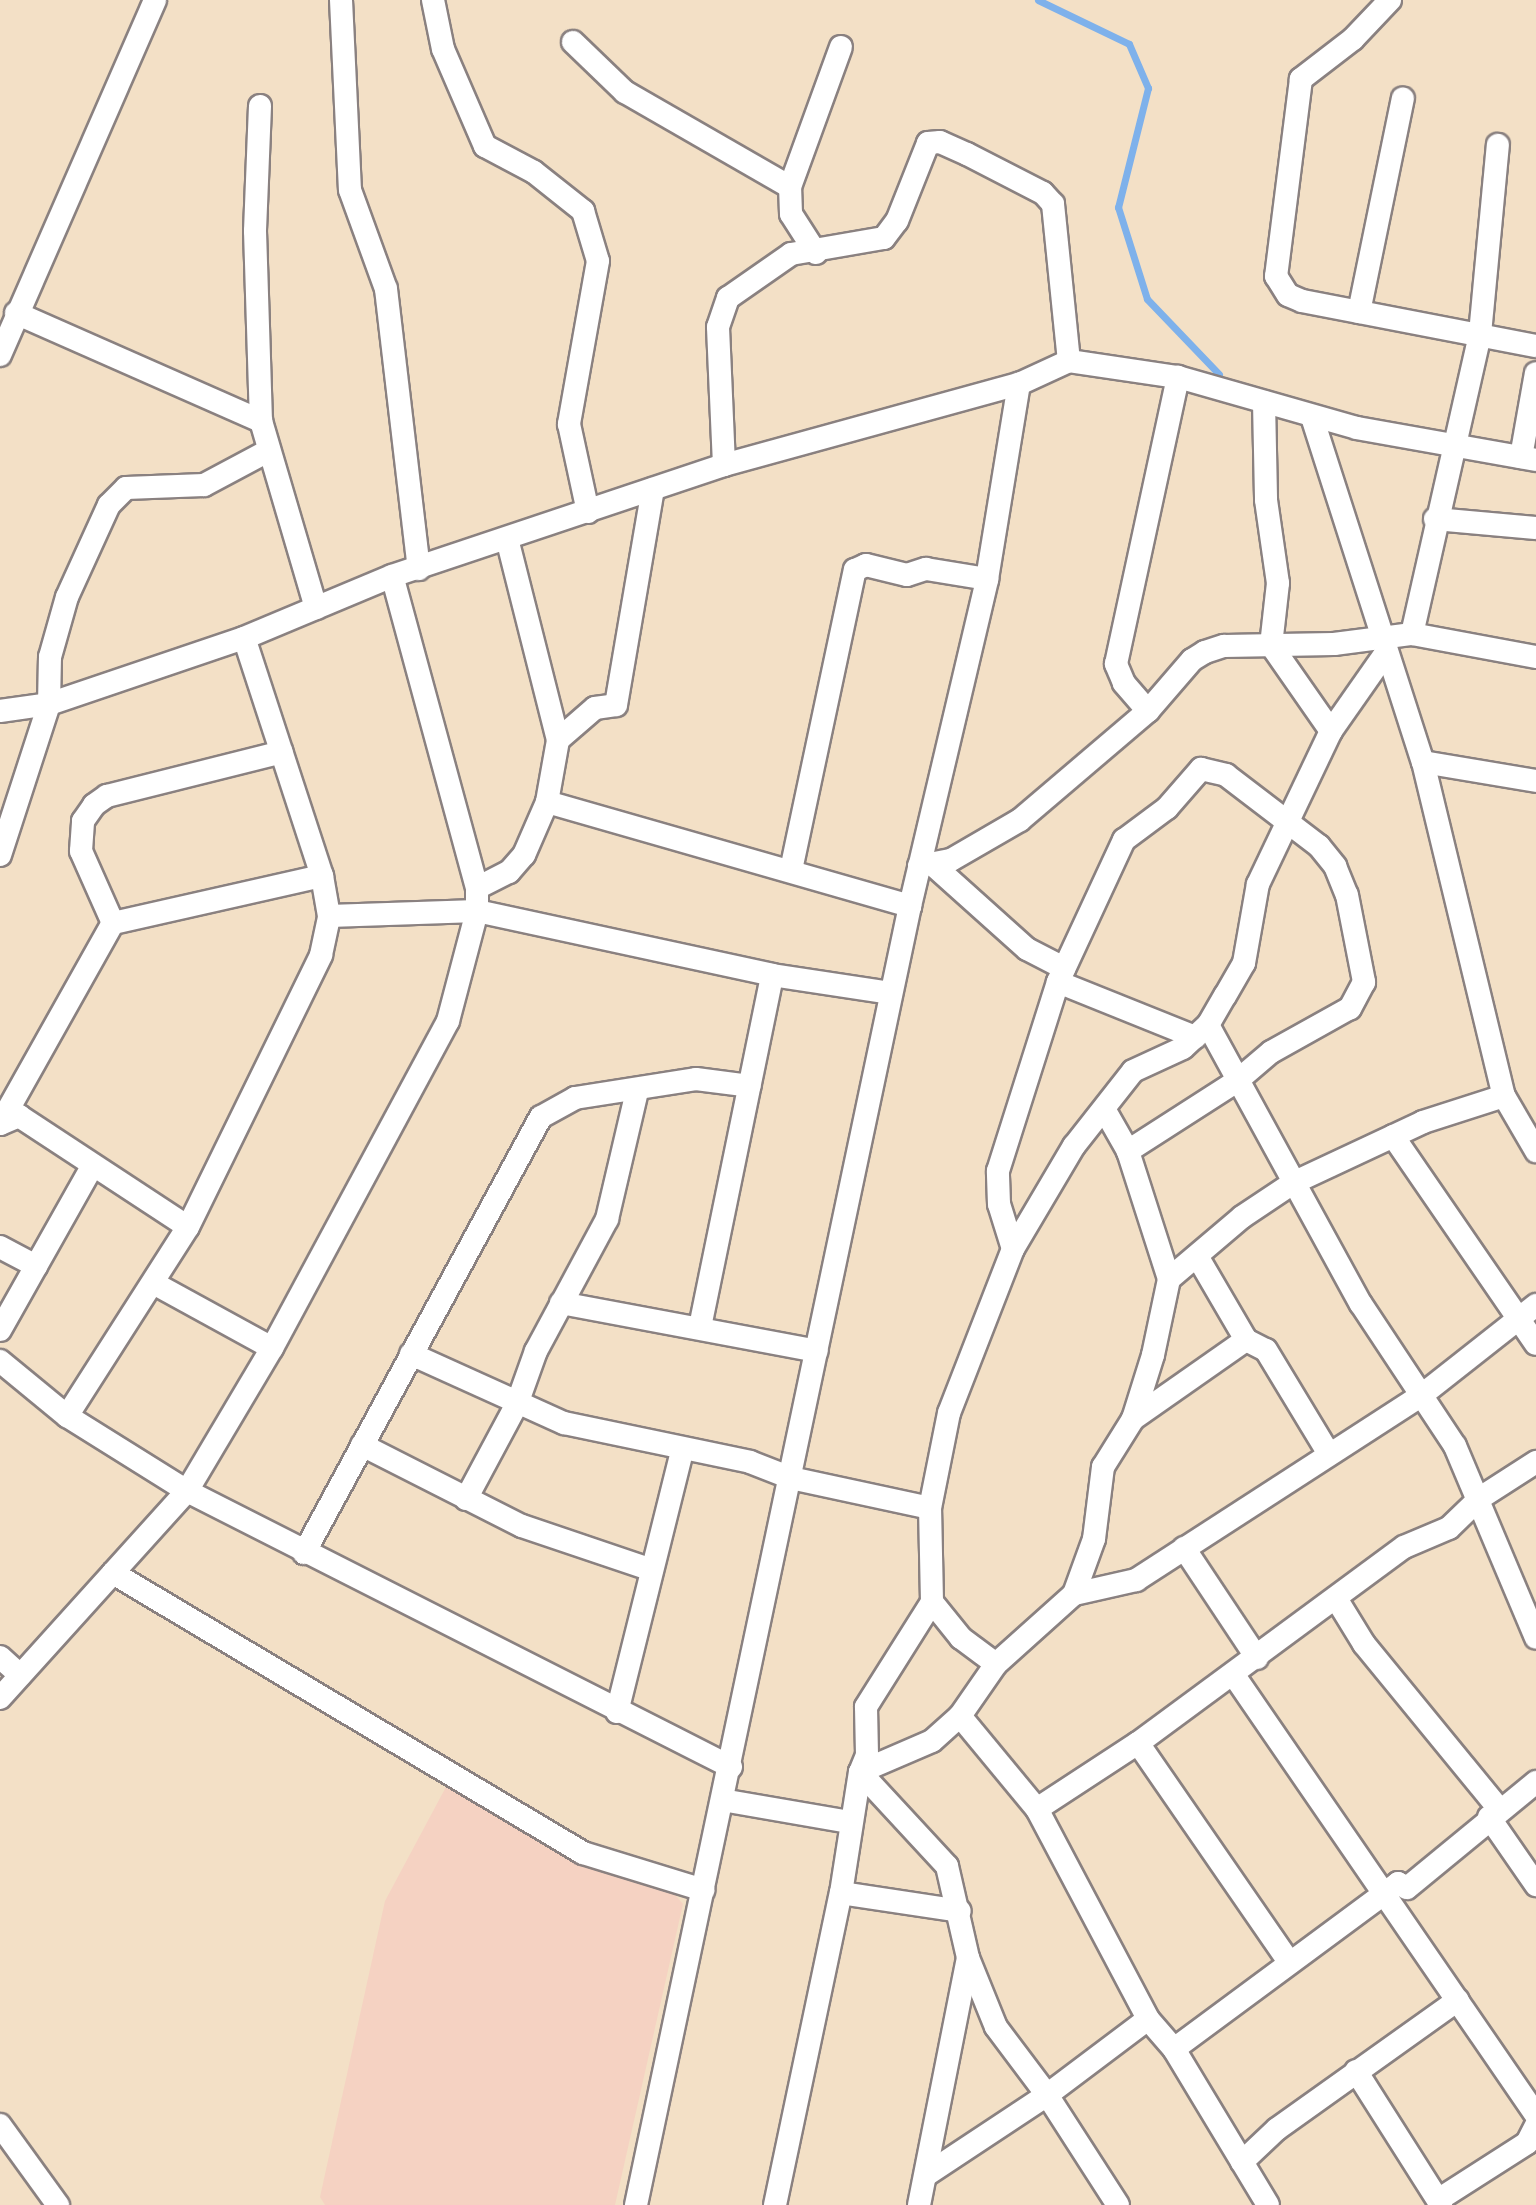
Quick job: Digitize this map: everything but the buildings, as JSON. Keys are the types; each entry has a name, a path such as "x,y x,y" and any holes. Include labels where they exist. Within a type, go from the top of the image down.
{"street":[{"path":"0,355 155,0"},
{"path":"341,0 350,190 386,289 419,569"},
{"path":"433,0 443,49 485,146 534,172 583,211 587,224 598,261 569,424 588,512"},
{"path":"1390,0 1353,39 1301,79 1298,128 1276,256 1276,276 1288,295 1536,346"},
{"path":"573,42 625,92 790,187"},
{"path":"816,253 791,214 790,187 841,47"},
{"path":"1359,312 1403,98"},
{"path":"260,106 255,231 261,421 316,608"},
{"path":"724,465 721,309 764,270 791,254 816,253 884,238 897,221 920,152 928,143 940,142 1043,193 1053,204 1069,361"},
{"path":"1412,634 1435,519 1480,334 1498,145"},
{"path":"16,313 261,421"},
{"path":"0,711 49,704 244,638 392,576 724,465 1019,384 1069,361 1178,377 1312,417 1528,458 1536,373"},
{"path":"1148,711 1124,683 1116,664 1178,377"},
{"path":"636,2205 731,1767 891,993 910,906 925,864 987,579 1019,384"},
{"path":"1264,402 1266,500 1278,583 1271,645 1331,731"},
{"path":"1312,417 1382,644 1423,762 1504,1096 1536,1151"},
{"path":"1,849 49,704 50,657 67,597 109,505 126,488 204,485 268,451"},
{"path":"558,740 595,708 616,705 653,489"},
{"path":"1435,519 1536,528"},
{"path":"477,900 524,855 547,802 558,740 507,539"},
{"path":"791,870 855,570 866,565 907,575 926,569 987,579"},
{"path":"0,1698 187,1491 272,1348 448,1021 477,900 392,576"},
{"path":"925,864 951,860 1009,828 1148,711 1192,660 1205,652 1271,645 1382,644 1412,634 1536,657"},
{"path":"67,1416 155,1284 188,1227 321,955 329,916 322,876 244,638"},
{"path":"775,2205 841,1893 860,1772 867,1755 866,1707 932,1602 930,1508 949,1413 1013,1249 1053,1178 1133,1071 1183,1048 1202,1031 1244,963 1258,884 1331,731 1382,644"},
{"path":"113,923 81,851 83,821 94,805 107,796 282,752"},
{"path":"1423,762 1536,781"},
{"path":"1013,1249 999,1204 998,1171 1061,975 1124,840 1167,808 1201,769 1226,775 1287,825 1319,846 1335,866 1347,895 1364,982 1350,1008 1271,1052 1237,1081 1128,1151"},
{"path":"547,802 910,906"},
{"path":"925,864 1061,975 1096,993 1202,1031 1237,1081 1361,1304 1423,1394 1480,1498 1535,1635"},
{"path":"0,1124 113,923 322,876"},
{"path":"329,916 477,900 772,975 891,993"},
{"path":"700,1327 772,975"},
{"path":"304,1553 541,1117 575,1098 637,1091 696,1079 750,1086"},
{"path":"466,1499 517,1404 561,1303 607,1219 637,1091"},
{"path":"1169,1279 1293,1183 1393,1136 1504,1096"},
{"path":"860,1772 932,1741 960,1716 996,1664 1074,1594 1094,1539 1103,1467 1133,1419 1153,1355 1169,1279 1128,1151 1104,1109"},
{"path":"0,1124 19,1116 188,1227"},
{"path":"1393,1136 1472,1256 1528,1312 1536,1344"},
{"path":"0,1330 93,1165"},
{"path":"0,1247 36,1266"},
{"path":"1197,1256 1246,1340 1266,1350 1329,1454"},
{"path":"155,1284 272,1348"},
{"path":"561,1303 817,1351"},
{"path":"1074,1594 1136,1580 1423,1394 1528,1312"},
{"path":"1133,1419 1246,1340"},
{"path":"411,1354 564,1423 682,1451 750,1462 791,1478 930,1508"},
{"path":"0,1361 67,1416 187,1491 617,1712 731,1767"},
{"path":"362,1445 466,1499 556,1540 652,1570"},
{"path":"617,1712 682,1451"},
{"path":"1037,1809 1138,1743 1337,1600 1404,1547 1449,1528 1480,1498 1536,1462"},
{"path":"1184,1548 1257,1658"},
{"path":"113,1573 583,1853 703,1890"},
{"path":"1337,1600 1373,1656 1494,1813 1536,1885"},
{"path":"932,1602 961,1638 996,1664"},
{"path":"0,1657 20,1675"},
{"path":"1233,1674 1536,2115"},
{"path":"960,1716 1037,1809 1148,2019 1174,2049 1268,2205"},
{"path":"1138,1743 1290,1963"},
{"path":"860,1772 947,1866 960,1911 968,1958 996,2027 1047,2095 1118,2205"},
{"path":"1174,2049 1398,1883 1407,1888 1494,1813 1536,1782"},
{"path":"722,1800 850,1822"},
{"path":"841,1893 960,1911"},
{"path":"924,2195 968,1958"},
{"path":"1242,2162 1356,2071 1458,2000"},
{"path":"924,2195 1047,2095 1148,2019"},
{"path":"1356,2071 1440,2202 1527,2143 1536,2125"},
{"path":"0,2125 58,2205"}],"shaded area":[{"path":"447,1785 576,1862 664,1882 683,1904 615,2205 325,2205 320,2197 385,1901"}],"waterway":[{"path":"1038,0 1129,44 1148,88 1118,207 1147,299 1219,374"}]}
